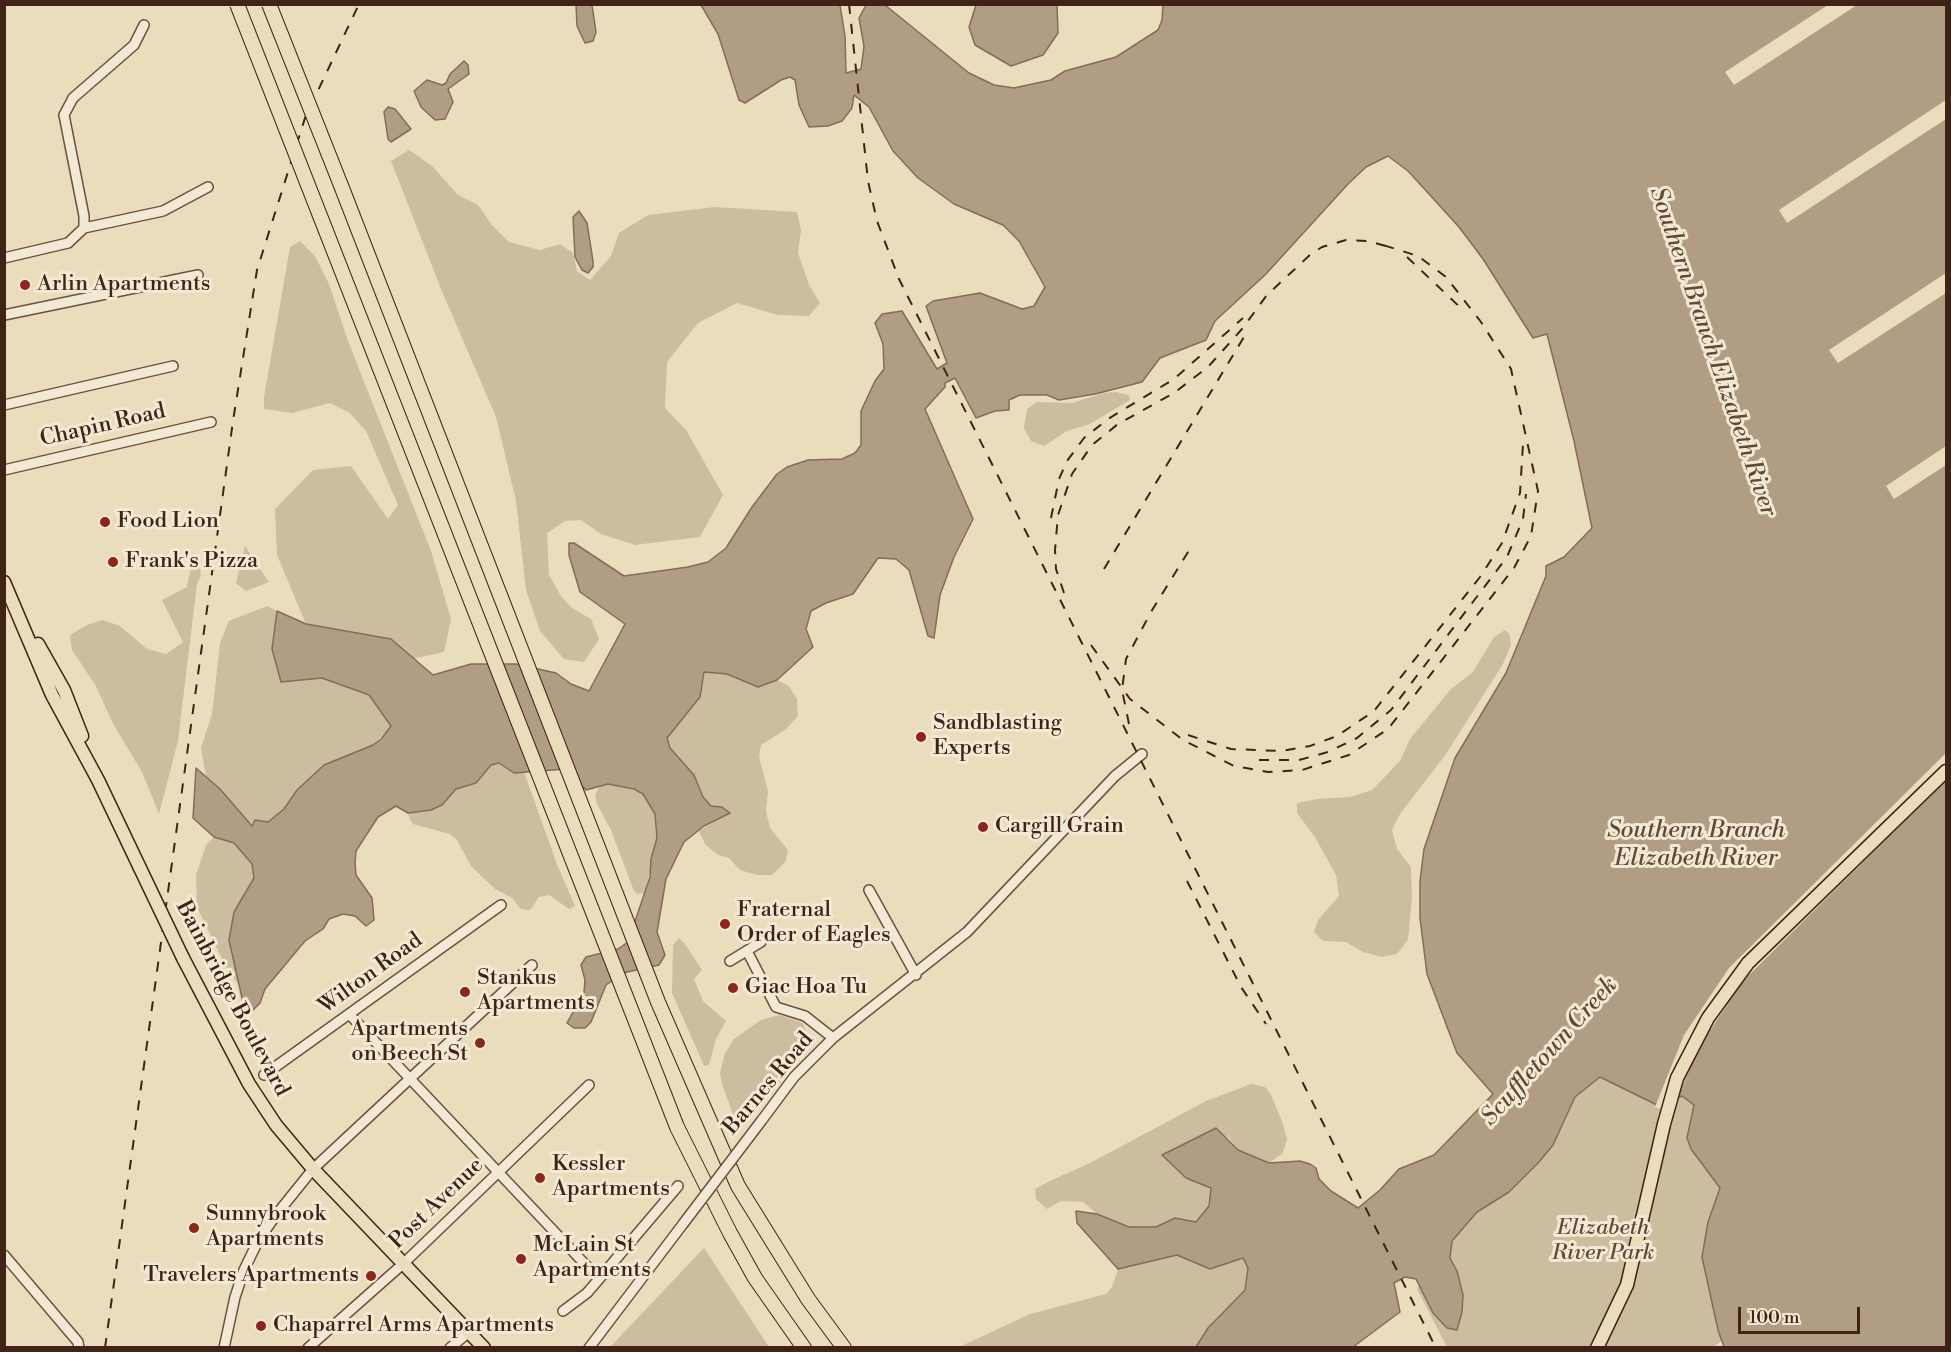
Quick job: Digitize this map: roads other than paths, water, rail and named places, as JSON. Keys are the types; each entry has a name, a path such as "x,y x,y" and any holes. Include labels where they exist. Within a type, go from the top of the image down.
{"highway":[{"path":"237,4 674,1118 706,1188 756,1278 804,1347"},
{"path":"269,4 658,1002 738,1186 808,1299 844,1347"}],"main road":[{"name":"Bainbridge Boulevard","path":"4,582 8,603 52,695 98,780 183,958 249,1084 276,1125 314,1169 484,1347"},
{"path":"1597,1347 1628,1285 1664,1124 1677,1078 1708,1018 1748,963 1947,771"}],"street":[{"path":"84,228 84,216 64,115 73,98 134,45 144,25"},
{"path":"4,258 68,243 84,228 162,211 208,187"},
{"path":"4,315 198,275"},
{"path":"4,405 173,366"},
{"name":"Chapin Road","path":"4,470 211,422"},
{"name":"Barnes Road","path":"589,1347 794,1077 833,1038 916,975 967,932 1115,776 1142,754"},
{"path":"869,890 916,975"},
{"name":"Wilton Road","path":"264,1076 501,905"},
{"path":"730,961 761,942"},
{"path":"747,951 776,1007 805,1016 833,1038"},
{"path":"224,1347 235,1297 249,1257 267,1227 314,1169 532,965"},
{"path":"349,1014 599,1279"},
{"name":"Post Avenue","path":"308,1347 404,1263 589,1084"},
{"path":"563,1311 587,1293 678,1186"},
{"path":"4,1255 78,1342 79,1347"},
{"path":"450,1347 469,1332"}],"water":[{"path":"576,5 592,5 596,32 593,41 585,43 577,26"},
{"name":"Southern Branch Elizabeth River","path":"701,5 840,5 845,36 846,73 861,69 864,46 859,18 866,5 885,5 969,73 994,85 1014,88 1051,80 1065,71 1116,57 1158,30 1162,20 1163,5 1946,5 1946,1347 1724,1347 1702,1257 1708,1222 1720,1188 1691,1149 1687,1138 1694,1105 1682,1096 1659,1106 1600,1077 1575,1097 1553,1145 1539,1162 1509,1192 1477,1212 1452,1241 1450,1258 1457,1271 1463,1295 1462,1312 1457,1330 1447,1328 1433,1313 1416,1279 1405,1277 1394,1283 1400,1312 1353,1347 1196,1347 1208,1328 1245,1290 1248,1268 1243,1258 1210,1269 1177,1255 1118,1269 1077,1223 1076,1211 1097,1214 1129,1227 1156,1227 1175,1218 1196,1222 1209,1206 1211,1188 1186,1178 1162,1155 1216,1128 1238,1150 1269,1163 1300,1161 1310,1164 1316,1168 1319,1179 1331,1191 1358,1208 1380,1190 1399,1169 1434,1155 1493,1094 1457,1053 1427,974 1420,918 1420,881 1424,849 1455,758 1506,673 1546,576 1546,566 1564,557 1592,528 1574,441 1547,334 1533,338 1483,259 1459,227 1408,171 1388,156 1366,167 1348,184 1265,275 1215,321 1206,340 1160,358 1142,382 1059,400 1047,395 1020,395 1009,400 1009,410 995,411 976,418 955,378 945,383 945,387 925,409 973,519 954,557 940,595 934,638 928,636 909,570 896,559 878,558 853,594 811,611 806,629 813,647 777,680 758,687 727,674 704,672 700,697 667,738 670,748 694,775 703,797 711,806 722,807 730,813 704,826 684,842 666,879 657,932 665,955 659,965 623,973 606,985 591,1022 585,1028 574,1028 567,1023 584,992 585,980 581,965 586,957 618,949 628,942 650,877 651,859 657,838 655,814 643,794 634,789 608,784 586,790 566,769 514,773 499,763 491,765 476,783 456,789 442,805 431,810 408,813 396,806 378,817 356,851 355,863 356,875 372,898 374,920 366,926 355,916 343,914 329,919 323,929 305,941 265,989 260,1003 253,1010 244,1007 229,940 234,912 254,878 252,864 234,843 214,837 193,818 196,768 220,789 252,826 255,820 268,822 284,809 297,790 324,765 373,745 391,726 369,695 322,678 281,682 272,649 277,611 306,624 391,639 433,675 471,664 516,664 556,673 571,684 589,691 625,624 580,592 569,555 569,543 574,543 624,576 708,562 726,548 752,507 777,474 787,467 808,460 842,459 855,453 861,445 861,411 875,381 884,369 883,344 875,323 882,314 902,311 937,369 947,363 926,306 933,301 980,293 1022,309 1034,306 1045,287 1019,241 1003,225 954,204 918,178 893,151 869,107 854,95 852,108 842,121 828,126 809,127 799,105 795,80 790,77 781,80 745,103 739,100 718,34"},
{"path":"976,5 1057,5 1058,33 1043,55 1011,66 975,45 969,27"},
{"path":"464,61 468,65 469,74 448,89 453,102 445,119 435,120 421,107 414,91 427,80 442,85 446,83 450,74"},
{"path":"388,107 395,109 411,129 391,142 388,139 384,112"},
{"path":"579,211 587,223 593,261 593,267 588,273 582,270 575,257 573,217"}],"railway":[{"path":"105,1348 233,421 257,270 305,118 359,4"},
{"path":"849,4 868,181 877,221 899,279 1436,1348"},
{"path":"1064,593 1056,569 1058,515 1072,474 1092,445 1118,424 1174,393 1208,367 1242,329 1267,295 1311,254 1322,247 1346,240 1368,241 1386,246"},
{"path":"1091,645 1130,699 1183,740 1234,766 1268,772 1302,770 1349,755 1388,729 1514,568 1531,536 1538,491 1511,369 1481,322 1446,277 1418,256 1380,244"},
{"path":"1407,257 1464,311"},
{"path":"1051,518 1059,479 1067,461 1084,438 1108,419 1174,379 1243,318"},
{"path":"1104,569 1247,332"},
{"path":"1188,735 1231,749 1281,751 1310,746 1337,736 1374,711 1480,577 1502,543 1520,493 1523,444"},
{"path":"1259,760 1299,760 1328,752 1357,738 1391,710 1507,557 1523,519 1526,494"},
{"path":"1129,724 1122,690 1126,659 1151,612 1193,544"},
{"path":"1187,881 1241,987 1266,1024"}],"place":[{"name":"Arlin Apartments","path":"25,285"},
{"name":"Food Lion","path":"105,522"},
{"name":"Frank's Pizza","path":"113,562"},
{"name":"Sandblasting Experts","path":"921,737"},
{"name":"Cargill Grain","path":"983,827"},
{"name":"Fraternal Order of Eagles","path":"725,924"},
{"name":"Giac Hoa Tu","path":"733,988"},
{"name":"Stankus Apartments","path":"465,992"},
{"name":"Apartments on Beech St","path":"480,1043"},
{"name":"Kessler Apartments","path":"540,1178"},
{"name":"Sunnybrook Apartments","path":"194,1228"},
{"name":"McLain St Apartments","path":"521,1259"},
{"name":"Travelers Apartments","path":"371,1276"},
{"name":"Chaparrel Arms Apartments","path":"261,1326"}],"water label":[{"name":"Scuffletown Creek","path":"1550,1052"}],"park label":[{"name":"Elizabeth River Park","path":"1603,1242"}]}
